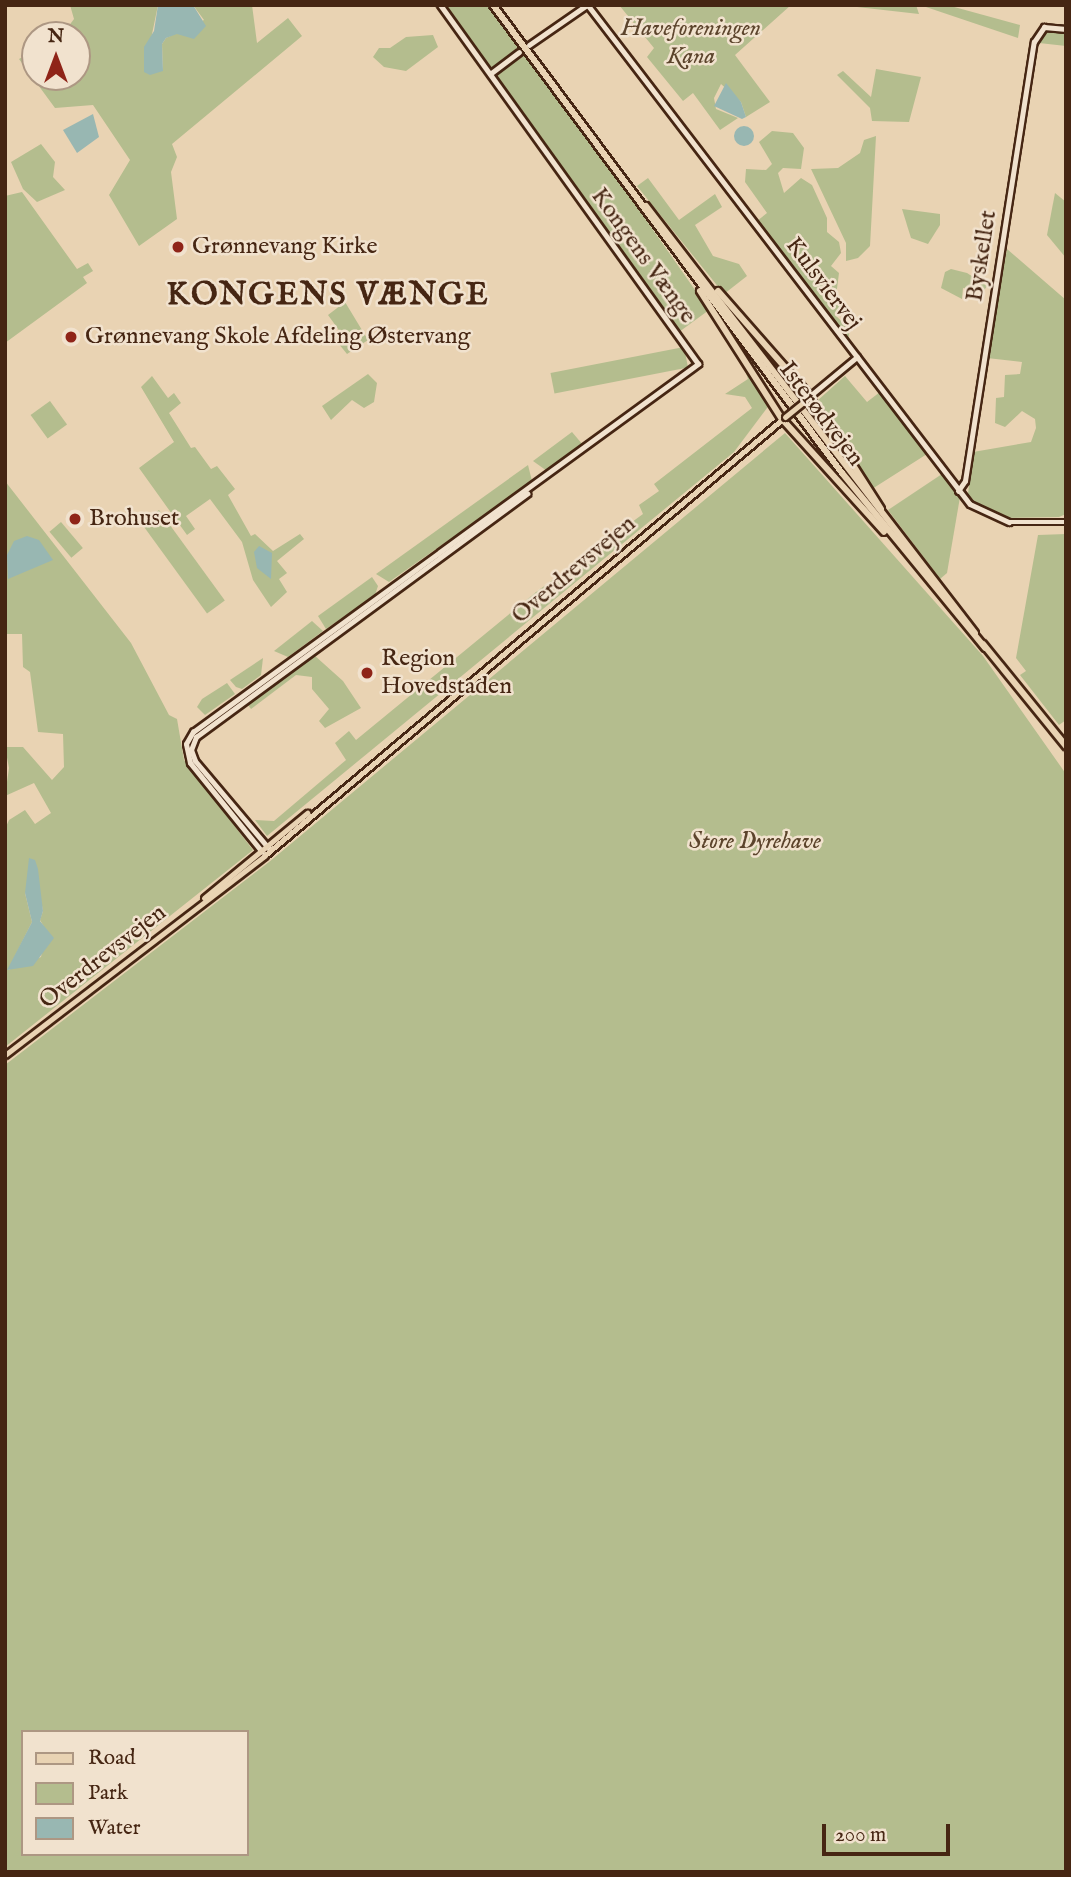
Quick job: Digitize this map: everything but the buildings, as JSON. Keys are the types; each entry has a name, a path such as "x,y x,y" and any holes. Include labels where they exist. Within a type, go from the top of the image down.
{"highway":[{"name":"Isterødvejen","path":"493,5 636,195 689,271 894,540 1066,746"},
{"name":"Isterødvejen","path":"636,195 697,270 985,648"},
{"path":"697,270 808,398 884,516"},
{"path":"689,271 784,418 894,540"}],"main road":[{"name":"Overdrevsvejen","path":"5,1055 262,853 808,398"}],"street":[{"name":"Kongens Vænge","path":"268,848 195,761 191,750 196,737 698,365 440,5"},
{"name":"Kulsviervej","path":"530,45 588,5 958,491 977,510 998,519 1066,522"},
{"name":"Byskellet","path":"958,491 965,481 1034,42 1042,28 1066,29"},
{"path":"490,74 519,52"},
{"name":"Overdrevsvejen","path":"808,398 857,357"},
{"name":"Kongens Vænge","path":"262,853 190,763 188,738 278,667 539,484"}],"green space":[{"path":"70,5 158,5 151,39 163,71 162,44 166,38 204,20 193,5 252,5 257,43 288,18 302,36 172,144 177,157 171,172 177,219 139,246 109,195 130,160 93,105 55,108 43,91 91,91 91,21 72,21"},
{"path":"443,5 487,5 607,164 709,310 679,332"},
{"name":"Haveforeningen Kana","path":"619,5 791,5 735,55 770,102 746,117 741,102 721,84 714,98 716,109 738,118 720,130 693,93 683,101 647,57 654,48"},
{"path":"856,5 916,5 919,14 857,7"},
{"path":"920,5 947,5 1020,25 1018,38"},
{"path":"1049,29 1066,31 1066,46 1039,43"},
{"path":"433,35 438,47 406,71 384,67 373,57 379,48 390,48 406,37"},
{"path":"876,69 921,77 909,122 872,121 870,108 837,75 843,71 871,97"},
{"path":"772,131 793,133 804,148 801,169 783,168 778,173 784,193 801,178 812,185 827,218 827,232 839,242 841,253 831,266 839,273 835,304 846,306 835,315 850,329 848,340 757,221 767,213 745,182 746,169 766,170 772,164 759,142"},
{"path":"876,136 870,246 858,258 846,261 846,243 811,169 838,168 860,153 864,140"},
{"path":"41,144 55,162 53,177 65,190 37,202 23,189 11,162"},
{"path":"648,178 679,220 715,194 722,207 695,225 713,256 739,264 747,276 724,294 637,186"},
{"path":"22,192 77,269 88,263 93,271 83,277 87,283 5,343 5,196"},
{"path":"1055,193 1066,202 1066,258 1047,235"},
{"path":"902,209 940,214 940,225 928,244 911,238"},
{"path":"1007,249 1066,300 1066,514 1059,517 1002,518 979,507 968,494 973,452 1031,442 1036,428 1035,419 1022,411 1005,427 995,423 996,398 1004,397 1005,375 1020,374 1022,362 987,358"},
{"path":"951,269 967,273 987,286 983,292 963,288 962,299 941,288 945,272"},
{"path":"345,302 368,340 347,354 334,338 341,333 328,315"},
{"path":"684,347 688,368 555,394 550,373"},
{"path":"744,367 770,404 734,452 267,836 255,820 274,821 346,760 335,743 349,731 356,740 536,592 643,514 639,505 659,491 654,484 752,408 745,397 725,394 748,379"},
{"path":"368,374 377,383 374,402 364,408 352,400 331,420 322,406"},
{"path":"152,376 168,398 174,393 181,403 169,413 191,448 195,447 211,469 217,466 235,489 228,495 251,536 255,534 273,551 300,534 304,539 277,561 287,573 279,579 287,592 271,607 253,580 242,542 210,499 186,516 195,529 187,535 139,468 174,442 141,387"},
{"path":"845,376 867,402 880,392 927,454 872,489 817,401"},
{"path":"50,401 67,424 48,439 31,415"},
{"path":"572,432 583,445 547,471 533,461"},
{"name":"Store Dyrehave","path":"785,433 983,656 1066,774 1066,1872 5,1872 5,1065 269,862"},
{"path":"528,465 532,481 513,495 389,582 376,574"},
{"path":"942,474 960,497 947,573 940,579 888,510"},
{"path":"5,481 131,643 169,715 177,719 184,760 253,850 5,1047 5,829 9,820 25,810 35,824 51,813 34,783 5,796 9,768 5,747 23,747 52,780 64,767 63,734 38,732 30,672 23,667 22,634 5,634","holes":["37,880 43,911 40,920 46,930 41,957 8,970 32,922 25,893"]},
{"path":"159,510 225,601 207,614 141,523"},
{"path":"61,522 83,548 71,558 50,532"},
{"path":"1066,534 1066,720 1059,725 1020,675 1026,671 1016,658 1038,535"},
{"path":"372,577 378,586 375,595 326,629 318,616"},
{"path":"312,621 323,631 288,657 274,651"},
{"path":"314,655 343,681 361,708 325,728 319,721 329,709 312,689 312,677 296,675 251,709 248,705"},
{"path":"263,658 261,675 242,689 230,680"},
{"path":"227,683 235,694 205,715 197,707 202,699"}],"water":[{"path":"158,5 193,5 206,26 194,39 177,34 166,38 162,44 163,71 150,75 144,72 144,47 154,31"},
{"path":"726,83 741,102 746,117 742,119 714,106"},
{"path":"93,114 99,137 77,153 63,130"},
{"path":"744,126 751,129 754,136 751,143 744,146 737,143 734,136 737,129"},
{"path":"27,536 39,540 53,560 8,579 7,555 14,541"},
{"path":"259,546 272,553 271,579 257,568 254,552"},
{"path":"29,858 35,860 38,869 43,911 40,921 54,938 33,966 7,970 32,922 25,893"}],"place":[{"name":"Grønnevang Kirke","path":"178,247"},
{"name":"Grønnevang Skole Afdeling Østervang","path":"71,337"},
{"name":"Brohuset","path":"75,519"},
{"name":"Region Hovedstaden","path":"367,673"}],"district":[{"name":"KONGENS VÆNGE","path":"328,296"}]}
